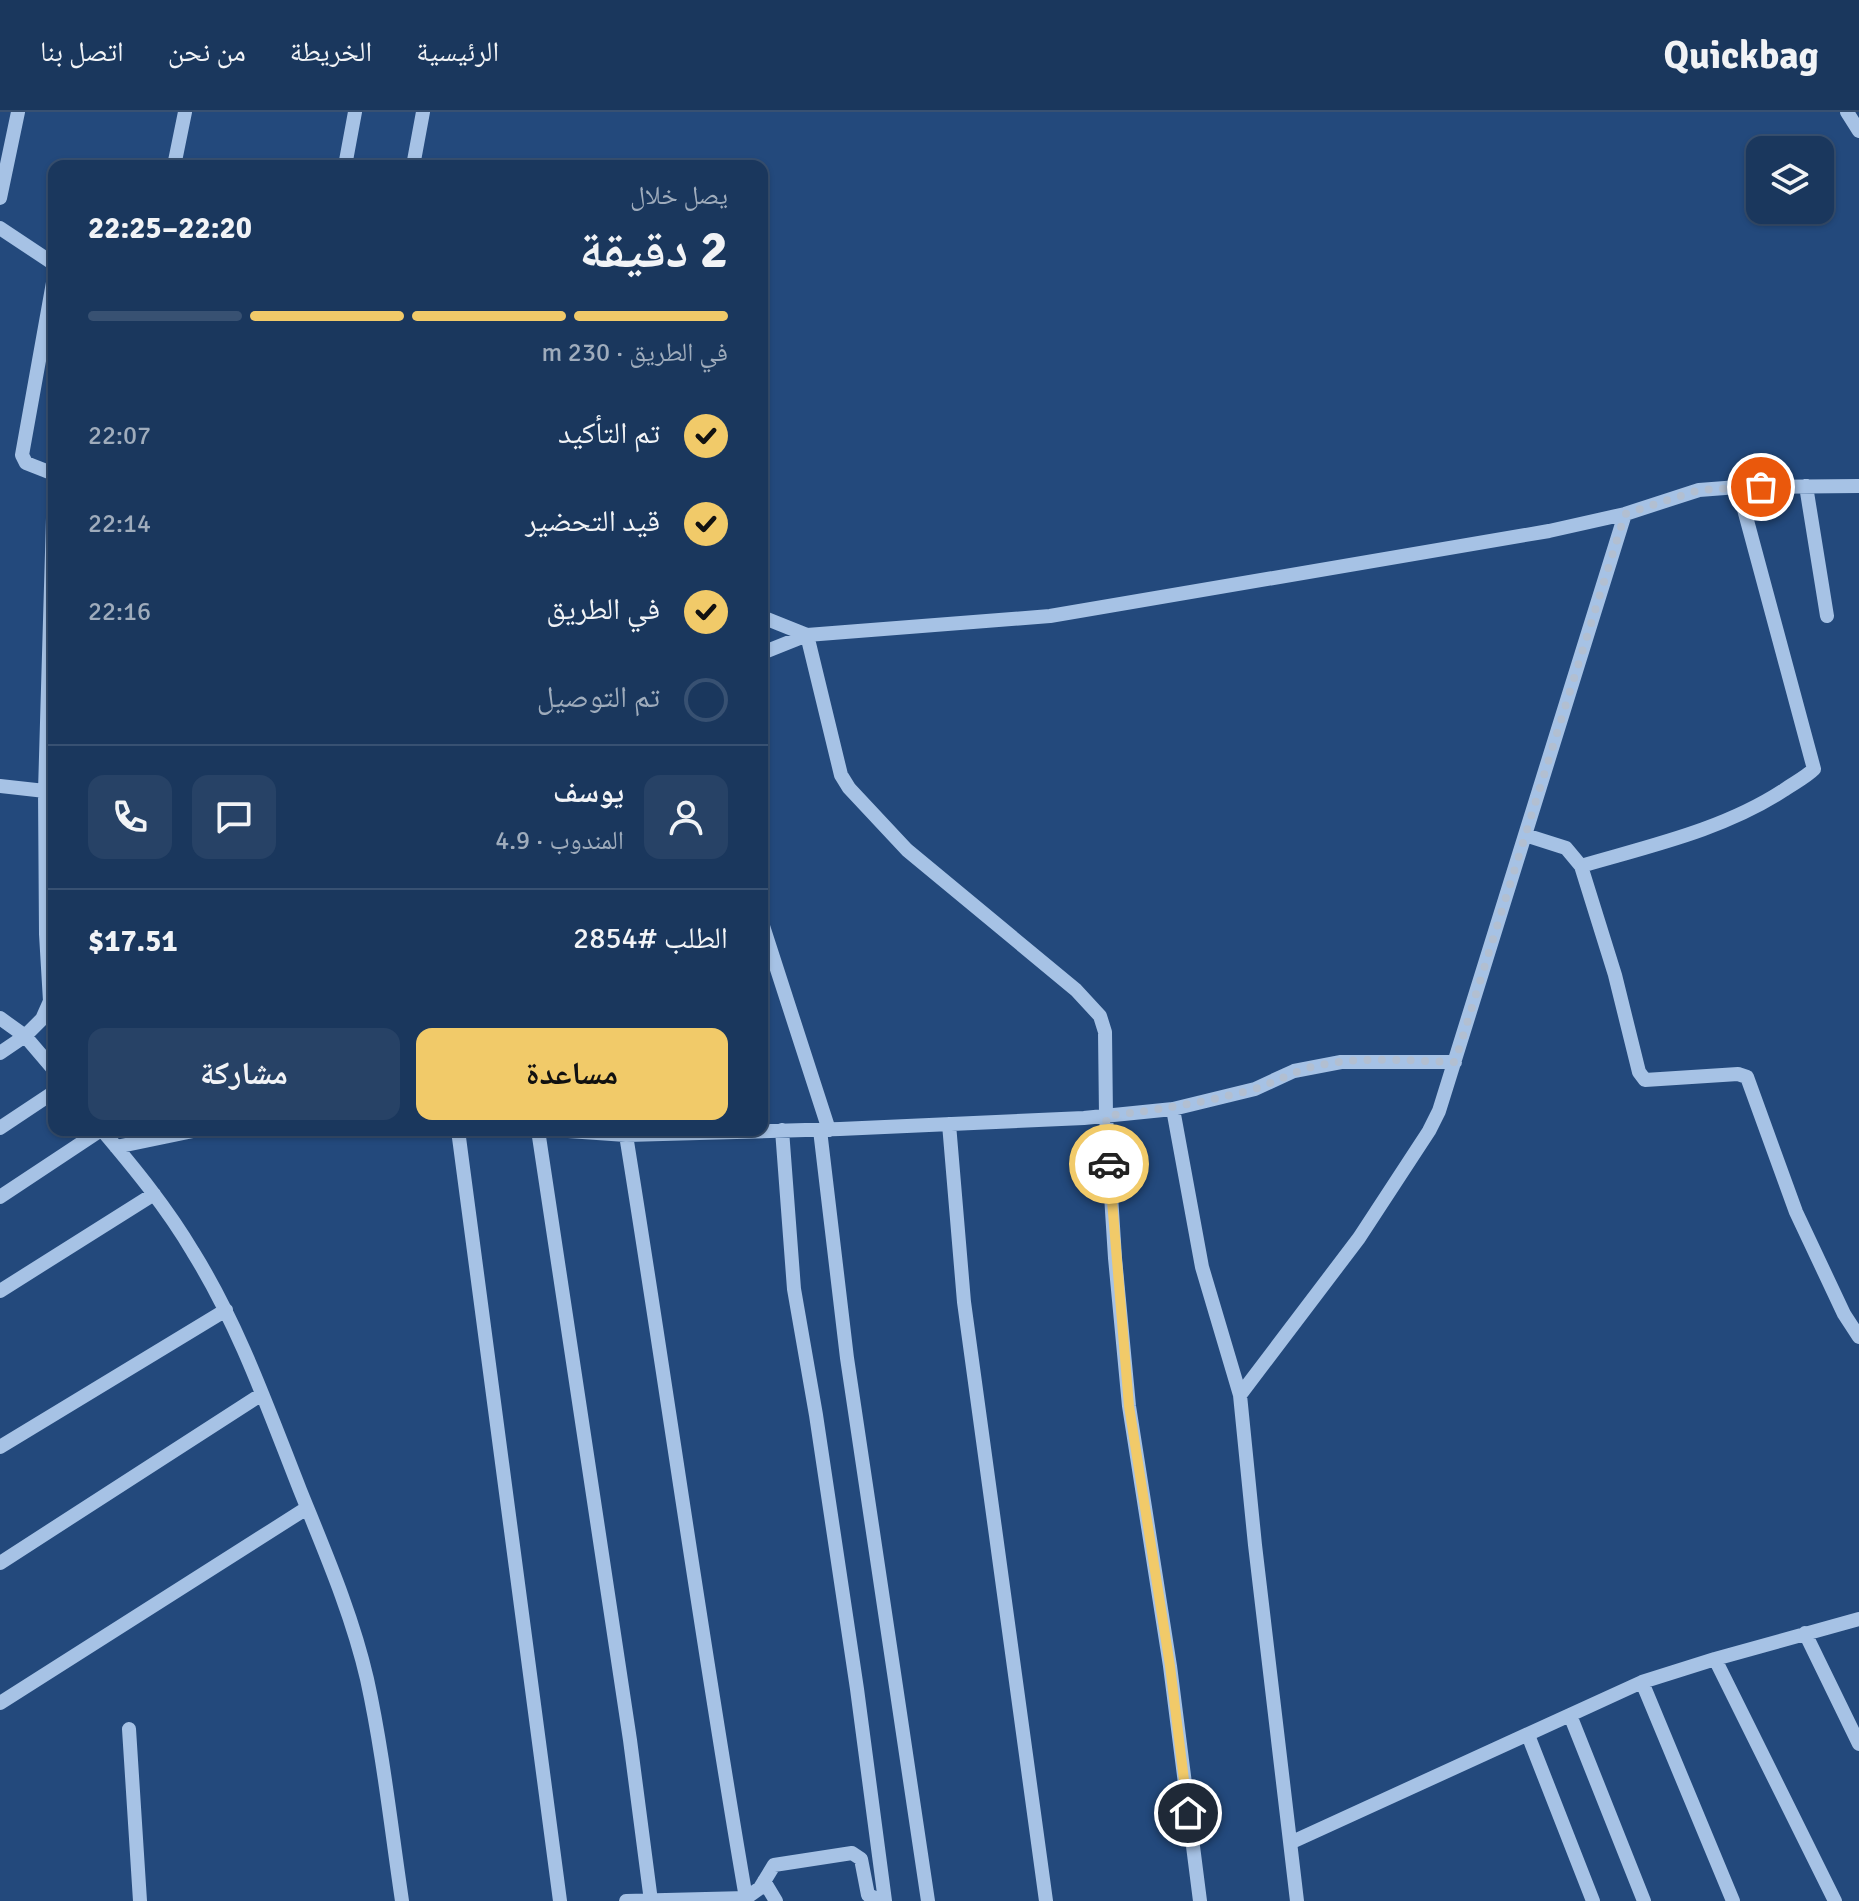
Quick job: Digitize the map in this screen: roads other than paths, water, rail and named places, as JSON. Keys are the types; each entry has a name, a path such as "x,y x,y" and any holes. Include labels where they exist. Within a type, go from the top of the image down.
{"street":[{"path":"0,198 18,112"},
{"path":"175,160 185,112"},
{"path":"346,160 355,112"},
{"path":"414,160 423,112"},
{"path":"1847,112 1859,131"},
{"path":"0,228 48,260"},
{"path":"48,310 22,455 26,463 48,472"},
{"path":"1806,486 1827,616"},
{"path":"768,651 807,635 1050,616 1549,531 1625,514 1699,490 1859,486"},
{"path":"1581,866 1739,815 1814,769 1738,487"},
{"path":"1240,1395 1359,1238 1429,1131 1455,1062 1625,514"},
{"path":"768,619 807,635"},
{"path":"807,635 841,775 849,788 907,850 1076,990 1100,1016 1105,1032 1106,1116 1115,1258 1129,1406 1170,1666 1200,1901"},
{"path":"0,786 48,792"},
{"path":"1525,835 1566,848 1573,852 1581,866 1619,988 1639,1072 1645,1080 1738,1074 1747,1077 1796,1212 1844,1314 1859,1337"},
{"path":"48,863 48,968"},
{"path":"768,943 825,1130 847,1358 928,1901"},
{"path":"0,1053 25,1036 48,1009"},
{"path":"0,1018 25,1036 48,1063"},
{"path":"768,1130 1106,1116 1173,1109 1255,1089 1294,1071 1320,1065 1397,1060 1455,1062"},
{"path":"0,1128 48,1096"},
{"path":"1173,1109 1202,1267 1240,1395 1297,1901"},
{"path":"949,1124 964,1302 1046,1901"},
{"path":"626,1901 746,1898 757,1891 774,1865 852,1853 861,1859 868,1895 884,1901 848,1628 794,1289 782,1130"},
{"path":"0,1197 93,1136"},
{"path":"107,1136 154,1194 193,1252 226,1310 350,1617 379,1737 402,1901"},
{"path":"116,1147 153,1136"},
{"path":"459,1136 560,1901"},
{"path":"539,1136 628,1725 651,1900"},
{"path":"626,1136 746,1898"},
{"path":"0,1291 154,1194"},
{"path":"0,1447 226,1310"},
{"path":"0,1563 262,1394"},
{"path":"0,1703 307,1508"},
{"path":"1292,1842 1642,1682 1859,1619"},
{"path":"1805,1633 1859,1744"},
{"path":"1715,1659 1835,1901"},
{"path":"1642,1682 1733,1901"},
{"path":"1570,1715 1644,1901"},
{"path":"129,1729 140,1901"},
{"path":"1528,1735 1593,1901"},
{"path":"764,1881 776,1901"}]}
